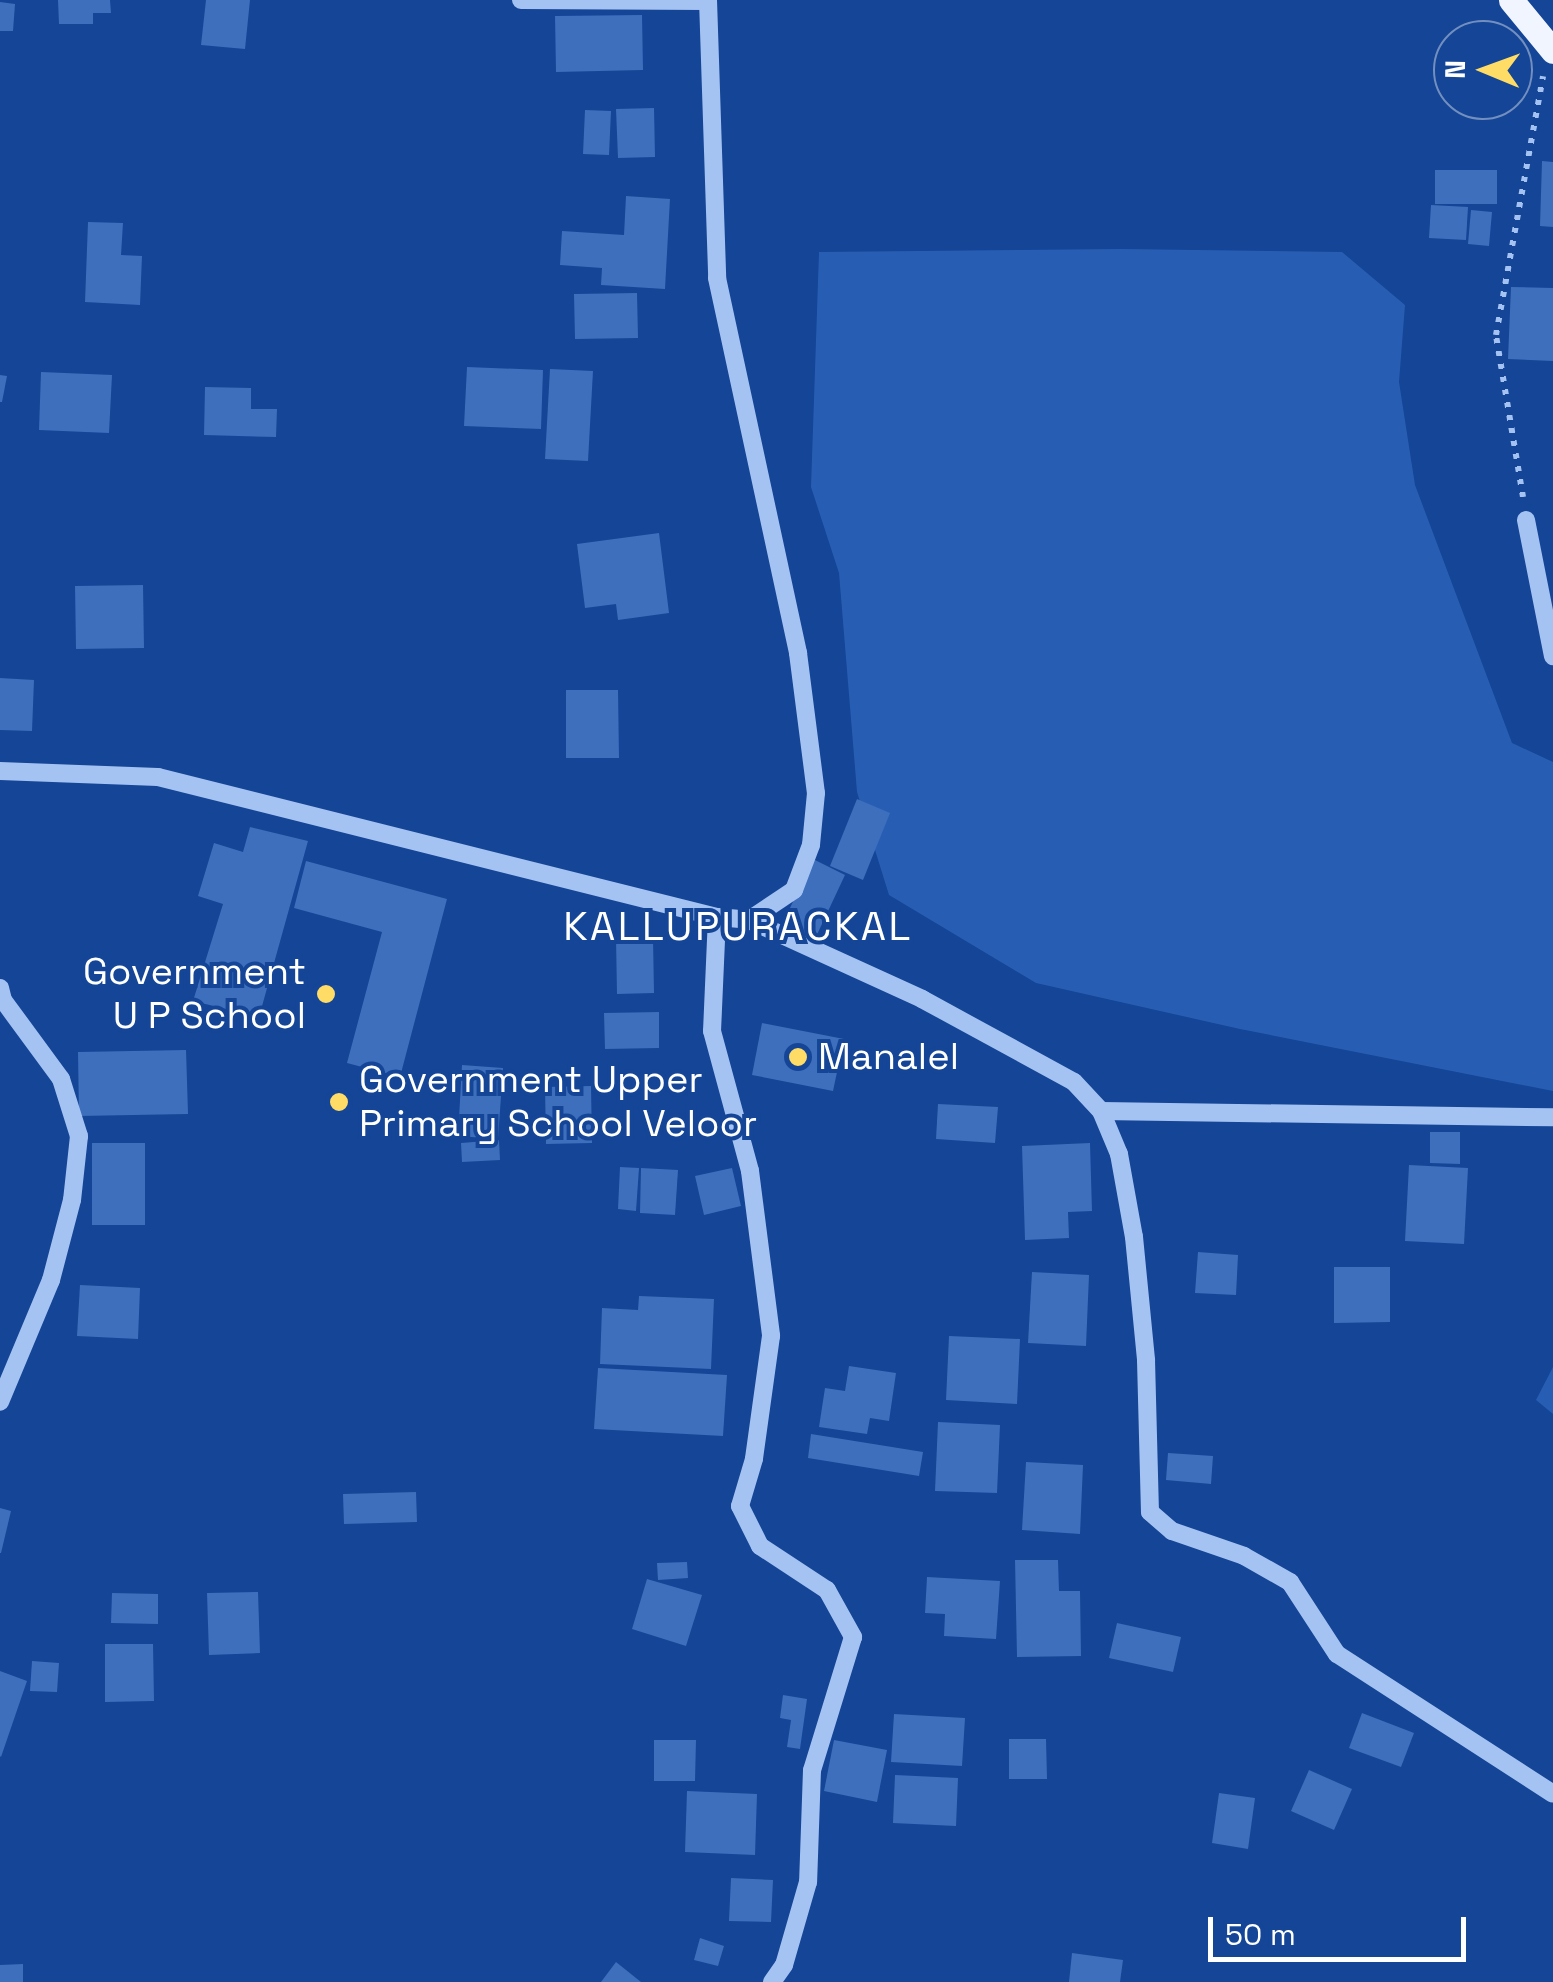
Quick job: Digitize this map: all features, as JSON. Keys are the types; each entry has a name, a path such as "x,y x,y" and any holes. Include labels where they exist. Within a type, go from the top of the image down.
{"main road":[{"path":"1511,0 1550,48"}],"street":[{"path":"521,0 708,0 717,278 798,653 816,793 812,844 794,890 749,920"},
{"path":"1526,520 1553,656"},
{"path":"0,771 158,777 718,918 749,920 939,1008 1074,1082 1101,1111 1119,1154 1134,1237 1146,1360 1150,1512 1172,1531 1244,1556 1290,1582 1337,1654 1553,1794"},
{"path":"718,918 712,1031 750,1171 771,1336 754,1458 740,1506 760,1546 827,1590 853,1637 812,1770 808,1882 784,1965 772,1982"},
{"path":"0,988 9,1009 61,1079 79,1136 72,1200 51,1280 0,1402"},
{"path":"1101,1111 1553,1117"}],"path":[{"path":"1526,520 1496,335 1550,48"}],"shaded area":[{"path":"819,252 1342,252 1405,305 1399,382 1415,485 1512,743 1553,762 1553,1091 1240,1029 1036,983 889,895 857,792 839,573 811,487"},
{"path":"1553,1367 1553,1414 1536,1400"}],"building":[{"path":"58,0 110,0 111,13 93,13 93,24 59,24"},
{"path":"206,0 250,0 245,49 201,45"},
{"path":"0,2 15,4 13,31 0,31"},
{"path":"642,15 643,70 556,72 555,16"},
{"path":"654,108 655,157 618,158 616,109"},
{"path":"585,110 611,111 609,155 583,154"},
{"path":"1542,161 1553,162 1553,227 1540,226"},
{"path":"1435,170 1497,170 1497,204 1435,204"},
{"path":"626,196 670,199 665,289 601,285 602,268 560,265 562,231 624,235"},
{"path":"1431,205 1468,207 1466,240 1429,238"},
{"path":"1471,210 1492,212 1489,246 1468,244"},
{"path":"88,222 123,223 121,255 142,256 140,305 85,302"},
{"path":"1511,287 1553,288 1553,361 1508,359"},
{"path":"637,293 638,338 575,339 574,294"},
{"path":"467,367 543,370 541,429 464,426"},
{"path":"550,369 593,371 588,461 545,459"},
{"path":"41,372 112,375 109,433 39,430"},
{"path":"0,375 7,376 2,402 0,402"},
{"path":"205,387 251,388 251,409 277,409 276,437 204,435"},
{"path":"659,533 669,613 618,620 616,604 585,608 577,544"},
{"path":"143,585 144,648 76,649 75,586"},
{"path":"0,678 34,680 32,731 0,730"},
{"path":"566,690 618,690 619,758 566,758"},
{"path":"857,799 890,813 863,880 830,866"},
{"path":"250,827 308,841 259,1017 193,1001 223,904 198,896 214,843 243,852"},
{"path":"813,859 845,875 814,941 782,925"},
{"path":"306,861 447,899 400,1077 347,1063 382,932 294,908"},
{"path":"616,938 653,938 654,993 617,994"},
{"path":"659,1012 659,1048 605,1049 604,1013"},
{"name":"Manalel","path":"762,1023 844,1039 833,1091 752,1075"},
{"path":"186,1050 188,1114 79,1116 78,1052"},
{"path":"462,1065 503,1068 498,1139 458,1136"},
{"path":"591,1086 592,1143 546,1144 545,1087"},
{"path":"938,1104 998,1107 995,1143 936,1139"},
{"path":"1430,1132 1460,1132 1460,1164 1430,1163"},
{"path":"499,1140 500,1160 462,1162 461,1143"},
{"path":"92,1143 145,1143 145,1225 92,1225"},
{"path":"1090,1143 1092,1211 1068,1212 1069,1238 1025,1240 1022,1146"},
{"path":"1409,1165 1468,1168 1464,1244 1405,1241"},
{"path":"620,1167 639,1168 636,1211 618,1209"},
{"path":"641,1168 678,1170 675,1215 640,1213"},
{"path":"732,1168 741,1206 704,1215 695,1176"},
{"path":"1198,1252 1238,1255 1236,1295 1195,1293"},
{"path":"1334,1267 1390,1267 1390,1322 1334,1323"},
{"path":"1032,1272 1089,1275 1086,1346 1028,1343"},
{"path":"80,1285 140,1288 138,1339 77,1336"},
{"path":"639,1296 714,1299 711,1369 600,1364 602,1308 638,1310"},
{"path":"949,1336 1020,1339 1017,1404 946,1400"},
{"path":"849,1366 896,1373 889,1421 870,1418 867,1434 819,1427 825,1388 845,1391"},
{"path":"598,1368 727,1375 723,1436 594,1429"},
{"path":"938,1422 1000,1425 997,1493 935,1491"},
{"path":"811,1434 923,1452 919,1476 808,1458"},
{"path":"1168,1453 1213,1456 1211,1484 1166,1480"},
{"path":"1026,1462 1083,1465 1080,1534 1022,1530"},
{"path":"416,1492 417,1522 344,1524 343,1494"},
{"path":"0,1508 11,1511 1,1553 0,1553"},
{"path":"1015,1560 1058,1560 1059,1591 1080,1591 1081,1656 1017,1657"},
{"path":"687,1562 688,1578 658,1580 657,1563"},
{"path":"927,1577 1000,1581 996,1639 944,1636 945,1614 925,1613"},
{"path":"647,1579 702,1595 686,1646 632,1629"},
{"path":"258,1592 260,1653 209,1655 207,1593"},
{"path":"112,1593 158,1594 158,1624 111,1623"},
{"path":"1117,1623 1181,1637 1173,1672 1109,1658"},
{"path":"105,1644 153,1644 154,1701 105,1702"},
{"path":"32,1661 59,1663 57,1692 30,1691"},
{"path":"0,1671 27,1681 1,1757 0,1756"},
{"path":"783,1695 807,1699 800,1749 787,1747 791,1720 780,1718"},
{"path":"1362,1713 1414,1733 1401,1767 1349,1748"},
{"path":"894,1714 965,1718 962,1766 891,1762"},
{"path":"1009,1739 1046,1739 1047,1779 1009,1779"},
{"path":"654,1740 696,1740 695,1781 654,1781"},
{"path":"834,1740 887,1750 877,1802 824,1791"},
{"path":"1309,1770 1352,1789 1334,1830 1291,1811"},
{"path":"895,1775 958,1778 956,1826 893,1823"},
{"path":"687,1791 757,1794 755,1855 685,1852"},
{"path":"1219,1793 1255,1798 1248,1849 1212,1843"},
{"path":"731,1878 773,1880 771,1922 729,1921"},
{"path":"700,1938 724,1946 718,1966 694,1960"},
{"path":"1072,1953 1123,1960 1120,1982 1069,1982"},
{"path":"616,1962 641,1982 601,1982"},
{"path":"23,1964 23,1982 0,1982 0,1965"}],"place":[{"name":"Government U P School","path":"326,994"},
{"name":"Manalel","path":"798,1057"},
{"name":"Government Upper Primary School Veloor","path":"339,1102"}],"district":[{"name":"KALLUPURACKAL","path":"738,927"}]}
